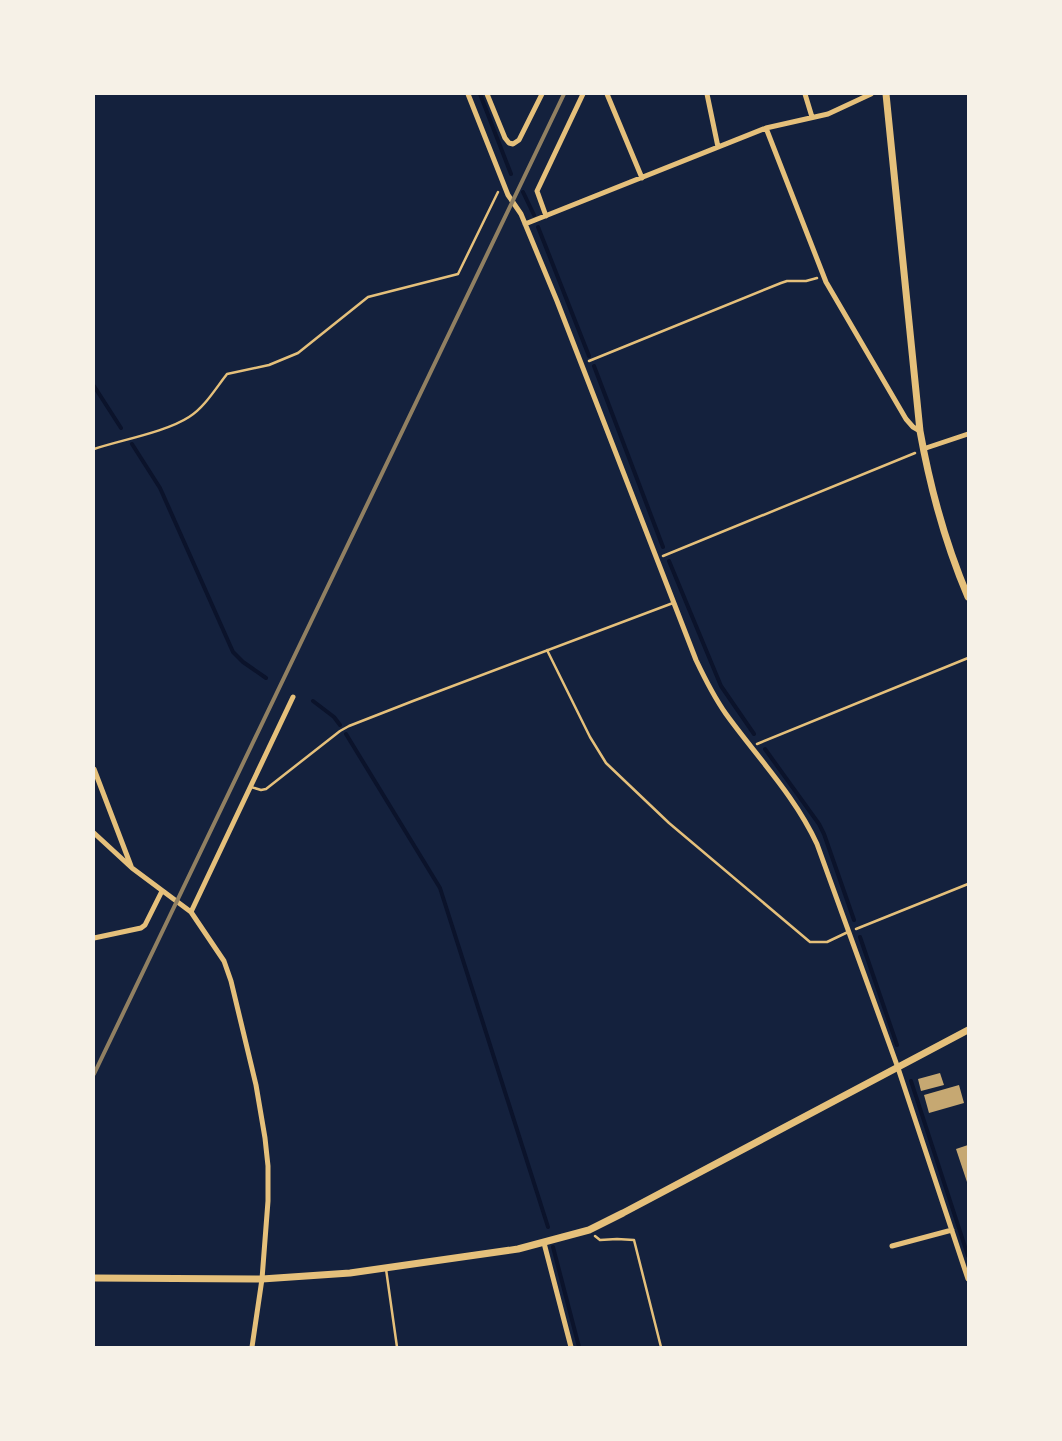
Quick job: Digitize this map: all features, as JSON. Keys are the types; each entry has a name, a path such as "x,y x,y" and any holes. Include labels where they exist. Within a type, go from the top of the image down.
{"main road":[{"path":"886,94 920,431 923,449 948,541 968,595"},
{"path":"94,1278 262,1279 350,1273 488,1254 544,1243 589,1230 968,1030"}],"street":[{"path":"468,94 508,195 521,214 582,364 674,603 706,680 727,715 802,815 809,828 898,1068 968,1280"},
{"path":"487,94 505,138 509,143 513,144 519,140 542,94"},
{"path":"546,216 537,191 584,94"},
{"path":"607,94 642,178"},
{"path":"707,94 718,147"},
{"path":"805,94 812,117"},
{"path":"525,224 766,128 828,114 871,94"},
{"path":"766,128 823,275 906,419 913,427 920,431"},
{"path":"923,449 968,434"},
{"path":"191,912 293,697"},
{"path":"94,769 132,868"},
{"path":"94,833 132,868 191,912 224,961 231,981 256,1085 268,1166 268,1201 262,1279 252,1347"},
{"path":"94,938 141,928 146,924 162,891"},
{"path":"892,1246 952,1230"},
{"path":"544,1243 571,1347"}],"lane":[{"path":"251,787 266,790 340,730 349,726 674,603"},
{"path":"547,650 590,737 606,763 669,823 810,942 827,942 848,932"},
{"path":"386,1267 397,1347"}],"path":[{"path":"94,449 163,429 190,417 205,402 227,374 268,365 298,353 368,296 458,274 503,182"},
{"path":"582,364 781,282 806,281 823,275"},
{"path":"657,559 923,449"},
{"path":"752,747 761,740 968,658"},
{"path":"848,932 968,884"},
{"path":"589,1230 600,1240 617,1238 634,1240 661,1347"}],"building":[{"path":"940,1073 944,1085 921,1091 918,1079"},
{"path":"959,1085 964,1103 929,1113 924,1095"},
{"path":"968,1145 968,1185 956,1149"}],"waterway":[{"path":"480,94 511,174"},
{"path":"523,192 534,215"},
{"path":"538,227 589,356"},
{"path":"594,366 663,547"},
{"path":"94,386 121,428"},
{"path":"132,444 160,488 233,652 243,662 266,678"},
{"path":"669,561 721,686 754,734"},
{"path":"313,701 334,717 340,725"},
{"path":"346,734 440,888 548,1227"},
{"path":"765,749 819,824 854,920"},
{"path":"860,937 897,1045"},
{"path":"911,1081 968,1256"},
{"path":"553,1247 579,1347"}],"railway":[{"path":"94,1074 564,94"}]}
